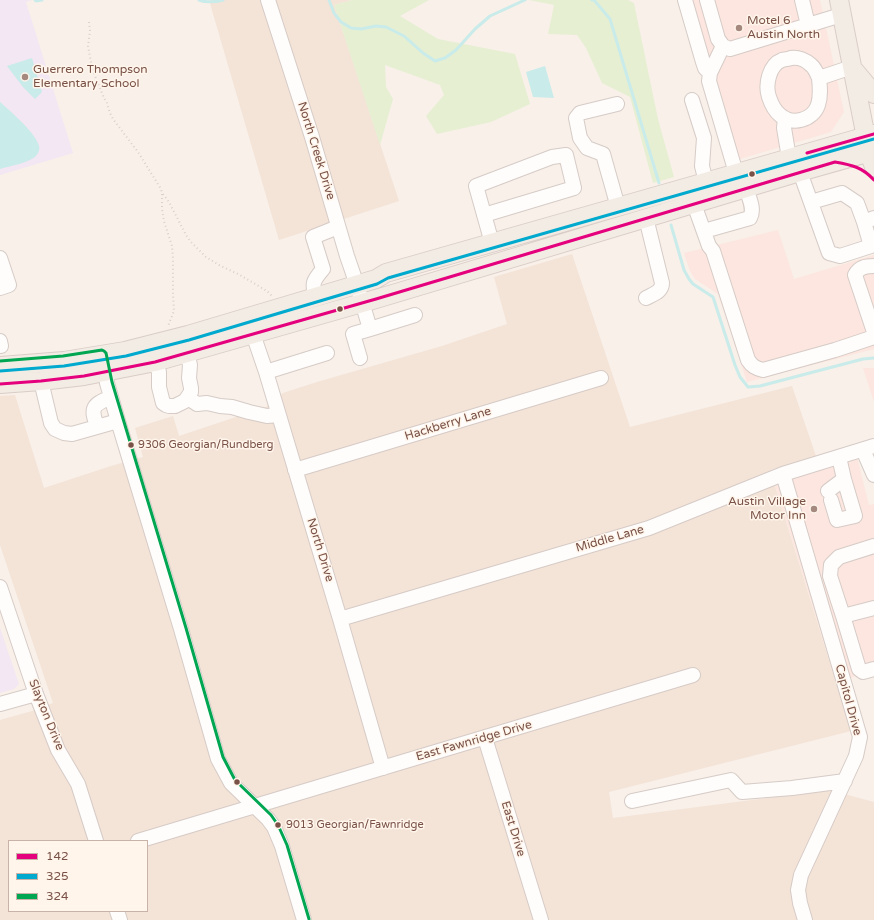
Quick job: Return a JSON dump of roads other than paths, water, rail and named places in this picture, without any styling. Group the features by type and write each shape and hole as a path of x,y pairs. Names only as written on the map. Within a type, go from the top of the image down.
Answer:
{"main road":[{"path":"840,8 852,67 872,148"},
{"path":"852,67 874,94"},
{"path":"0,384 84,376 125,351 188,335 357,285 376,279 386,273 492,242 789,158 872,148"},
{"path":"0,366 64,361 104,363 155,362 362,303 835,162 872,148"},
{"path":"835,162 860,167 874,180"},
{"path":"706,182 711,199"},
{"path":"492,242 498,262"}],"street":[{"name":"North Creek Drive","path":"268,0 312,137 338,228 370,329"},
{"path":"685,0 702,62 710,74"},
{"path":"707,0 718,38 723,46 730,49 808,25 840,8"},
{"path":"802,0 808,25"},
{"path":"723,46 710,74 709,81 736,173"},
{"path":"794,58 802,59 811,65 820,78 821,91 817,106 812,115 797,121 789,121 781,116 774,108 769,97 767,82 775,66 782,60 794,58"},
{"path":"820,78 852,67"},
{"path":"692,100 704,138 702,166 706,182"},
{"path":"617,104 580,113 576,118 580,138 587,148 603,154 618,207"},
{"path":"785,118 785,134 789,158"},
{"path":"484,215 574,188 566,155 552,157 476,186 484,215 492,242"},
{"path":"800,172 829,253 840,256 871,246 869,220 857,203 842,193 811,202"},
{"path":"704,231 750,218 753,210 746,188"},
{"path":"694,204 709,246 713,251 748,360 751,365 763,370 835,350 874,337"},
{"path":"646,218 662,283 662,287 659,291 646,298"},
{"path":"315,297 313,285 316,277 323,269 313,237 338,228"},
{"path":"0,258 9,285 0,288"},
{"path":"874,266 866,266 857,271 856,275 874,332"},
{"path":"360,358 353,334 415,314"},
{"name":"North Drive","path":"253,334 266,372 340,619 383,768"},
{"path":"155,362 159,372 159,387 163,403 173,407 182,403 188,398 191,392 189,378 190,362 187,353"},
{"path":"266,372 327,353"},
{"path":"104,363 111,397 181,629 218,759 231,783 268,819 274,827 282,846 304,920"},
{"name":"Hackberry Lane","path":"295,470 601,378"},
{"path":"42,381 51,423 55,429 64,433 72,434 118,421"},
{"path":"97,426 93,415 94,410 102,401 111,397"},
{"path":"188,398 197,404 208,403 232,407 267,416 279,416"},
{"path":"869,448 873,470"},
{"name":"Middle Lane","path":"340,619 649,528 783,474 869,448"},
{"path":"839,457 855,516 837,520 829,495 844,479"},
{"name":"Capitol Drive","path":"783,474 860,737 856,756 845,782 801,875 798,890 800,904 805,920"},
{"path":"874,546 839,557 831,566 830,576 859,669 864,672 874,669"},
{"name":"Slayton Drive","path":"0,587 36,694 58,750 78,784 96,840"},
{"path":"843,616 874,608"},
{"name":"East Fawnridge Drive","path":"141,840 693,675"},
{"path":"0,704 36,694"},
{"name":"East Drive","path":"485,738 541,920"},
{"path":"632,802 731,780 742,792 845,782"}],"water":[{"path":"32,58 42,92 35,99 23,87 7,66"},
{"path":"545,66 554,98 533,97 526,72"},
{"path":"0,102 16,116 33,135 37,141 39,150 37,155 32,159 0,169"}],"waterway":[{"path":"35,0 42,0"},
{"path":"199,0 205,2 223,0"},
{"path":"329,0 334,13 341,22 351,28 361,29 376,26 386,27 404,36 423,53 435,61 445,58 456,50 475,29 490,16 525,0"},
{"path":"592,0 594,0 610,19 659,183"},
{"path":"671,225 684,270 693,284 713,297 735,365 740,377 748,387 760,386 863,359 874,358"}],"place":[{"name":"Motel 6 Austin North","path":"739,28"},
{"name":"Guerrero Thompson Elementary School","path":"25,77"},
{"name":"9306 Georgian/Rundberg","path":"131,445"},
{"name":"Austin Village Motor Inn","path":"814,509"},
{"name":"9013 Georgian/Fawnridge","path":"278,825"}]}
